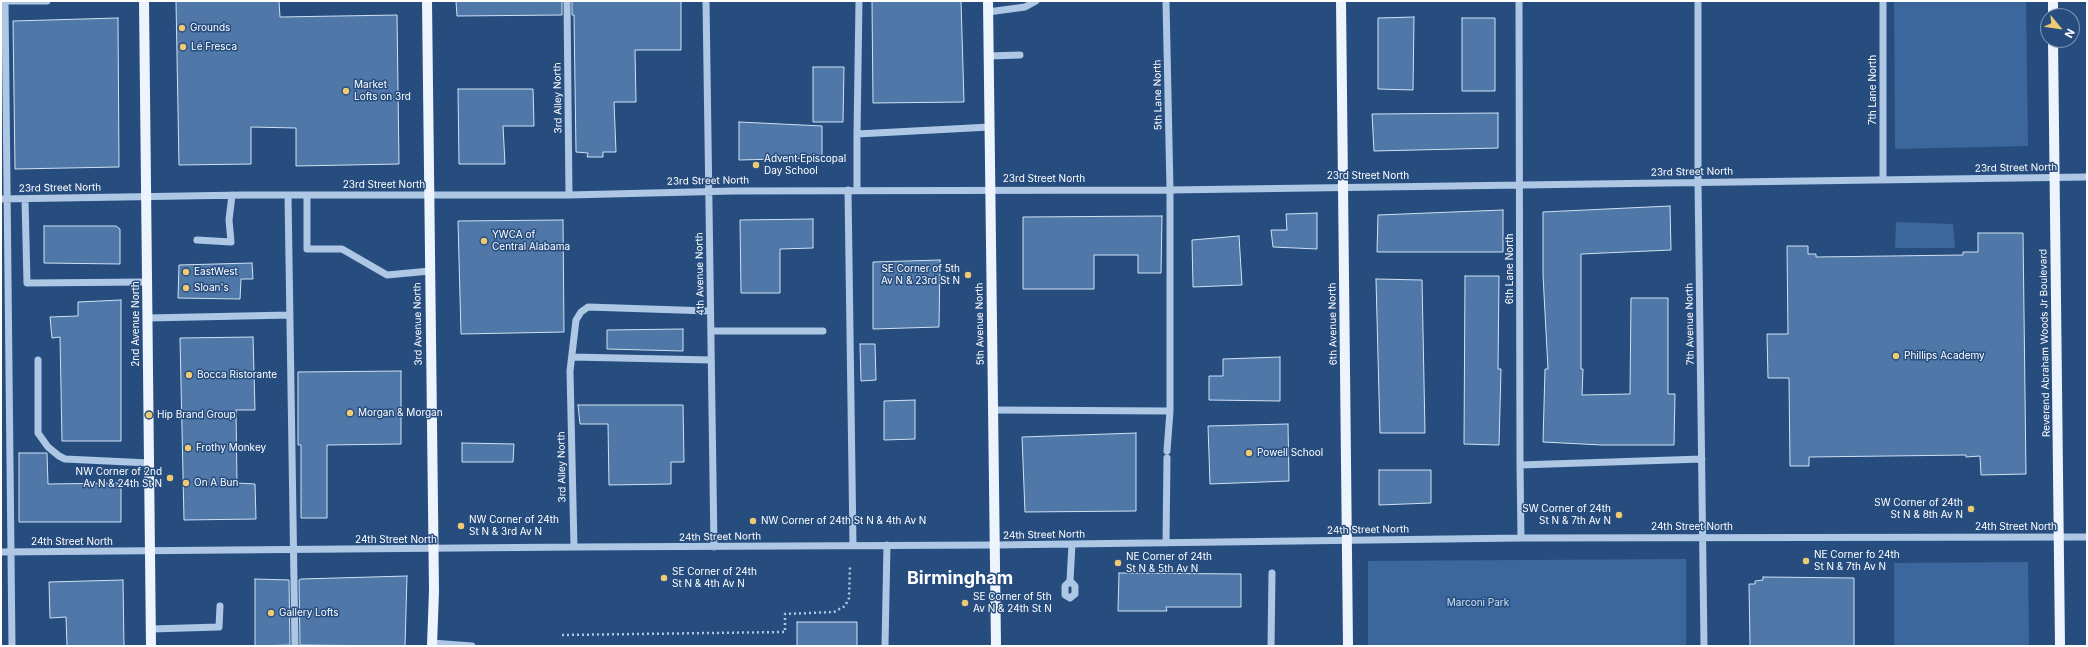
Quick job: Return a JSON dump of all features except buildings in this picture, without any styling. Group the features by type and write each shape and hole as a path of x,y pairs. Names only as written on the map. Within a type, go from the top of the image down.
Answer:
{"main road":[{"name":"2nd Avenue North","path":"144,1 151,646"},
{"name":"3rd Avenue North","path":"427,1 433,550 432,645"},
{"name":"5th Avenue North","path":"988,1 996,646"},
{"name":"6th Avenue North","path":"1341,1 1348,646"},
{"name":"Reverend Abraham Woods Jr Boulevard","path":"2054,48 2060,646"}],"street":[{"path":"1,1 47,1"},
{"path":"5,1 4,199 12,552 12,646"},
{"name":"3rd Alley North","path":"567,1 569,195"},
{"name":"4th Avenue North","path":"706,1 714,547"},
{"path":"857,190 859,1"},
{"path":"988,12 1025,7 1036,1"},
{"name":"5th Lane North","path":"1166,1 1170,190 1170,411 1167,454 1166,543"},
{"name":"6th Lane North","path":"1519,1 1520,465 1522,538"},
{"name":"7th Avenue North","path":"1698,1 1698,182 1704,646"},
{"name":"7th Lane North","path":"1883,1 1883,180"},
{"path":"989,56 1020,55"},
{"path":"857,134 990,127"},
{"name":"23rd Street North","path":"4,199 232,195 569,195 709,191 990,189 1170,190 2087,177"},
{"path":"848,190 853,545"},
{"path":"198,240 231,242 229,220 232,195"},
{"path":"288,195 295,646"},
{"path":"307,195 306,249 342,249 387,275 430,271"},
{"path":"25,199 27,283 148,282"},
{"name":"3rd Alley North","path":"574,547 570,387 576,320 581,312 588,307 710,311"},
{"path":"148,318 290,315"},
{"path":"711,332 823,331"},
{"path":"572,357 711,360"},
{"path":"38,360 38,434 48,447 65,459 149,463"},
{"path":"994,410 1170,411"},
{"path":"1520,465 1702,459"},
{"name":"24th Street North","path":"1,552 995,545 1522,538 2087,536"},
{"path":"1070,581 1072,544"},
{"path":"885,646 887,545"},
{"path":"1271,646 1272,573"},
{"path":"151,629 219,627 220,606"},
{"path":"432,645 472,646"}],"path":[{"path":"562,635 785,632 785,614 834,612 845,606 850,598 850,566"}],"green space":[{"path":"1894,1 2026,1 2028,146 1895,149"},
{"path":"1896,222 1953,224 1955,248 1895,248"},
{"name":"Marconi Park","path":"1686,559 1686,646 1368,646 1368,561"},
{"path":"2028,562 2029,646 1894,646 1894,563"}],"place":[{"name":"Grounds","path":"182,28"},
{"name":"Lé Fresca","path":"183,47"},
{"name":"Market Lofts on 3rd","path":"346,91"},
{"name":"Advent Episcopal Day School","path":"756,165"},
{"name":"YWCA of Central Alabama","path":"484,241"},
{"name":"EastWest","path":"186,272"},
{"name":"SE Corner of 5th Av N & 23rd St N","path":"968,275"},
{"name":"Sloan's","path":"186,288"},
{"name":"Phillips Academy","path":"1896,356"},
{"name":"Bocca Ristorante","path":"189,375"},
{"name":"Morgan & Morgan","path":"350,413"},
{"name":"Hip Brand Group","path":"149,415"},
{"name":"Frothy Monkey","path":"188,448"},
{"name":"Powell School","path":"1249,453"},
{"name":"NW Corner of 2nd Av N & 24th St N","path":"170,478"},
{"name":"On A Bun","path":"186,483"},
{"name":"SW Corner of 24th St N & 8th Av N","path":"1971,509"},
{"name":"SW Corner of 24th St N & 7th Av N","path":"1619,515"},
{"name":"NW Corner of 24th St N & 4th Av N","path":"753,521"},
{"name":"NW Corner of 24th St N & 3rd Av N","path":"461,526"},
{"name":"NE Corner fo 24th St N & 7th Av N","path":"1806,561"},
{"name":"NE Corner of 24th St N & 5th Av N","path":"1118,563"},
{"name":"SE Corner of 24th St N & 4th Av N","path":"664,578"},
{"name":"SE Corner of 5th Av N & 24th St N","path":"965,603"},
{"name":"Gallery Lofts","path":"271,613"}],"district":[{"name":"Birmingham","path":"960,579"}]}
